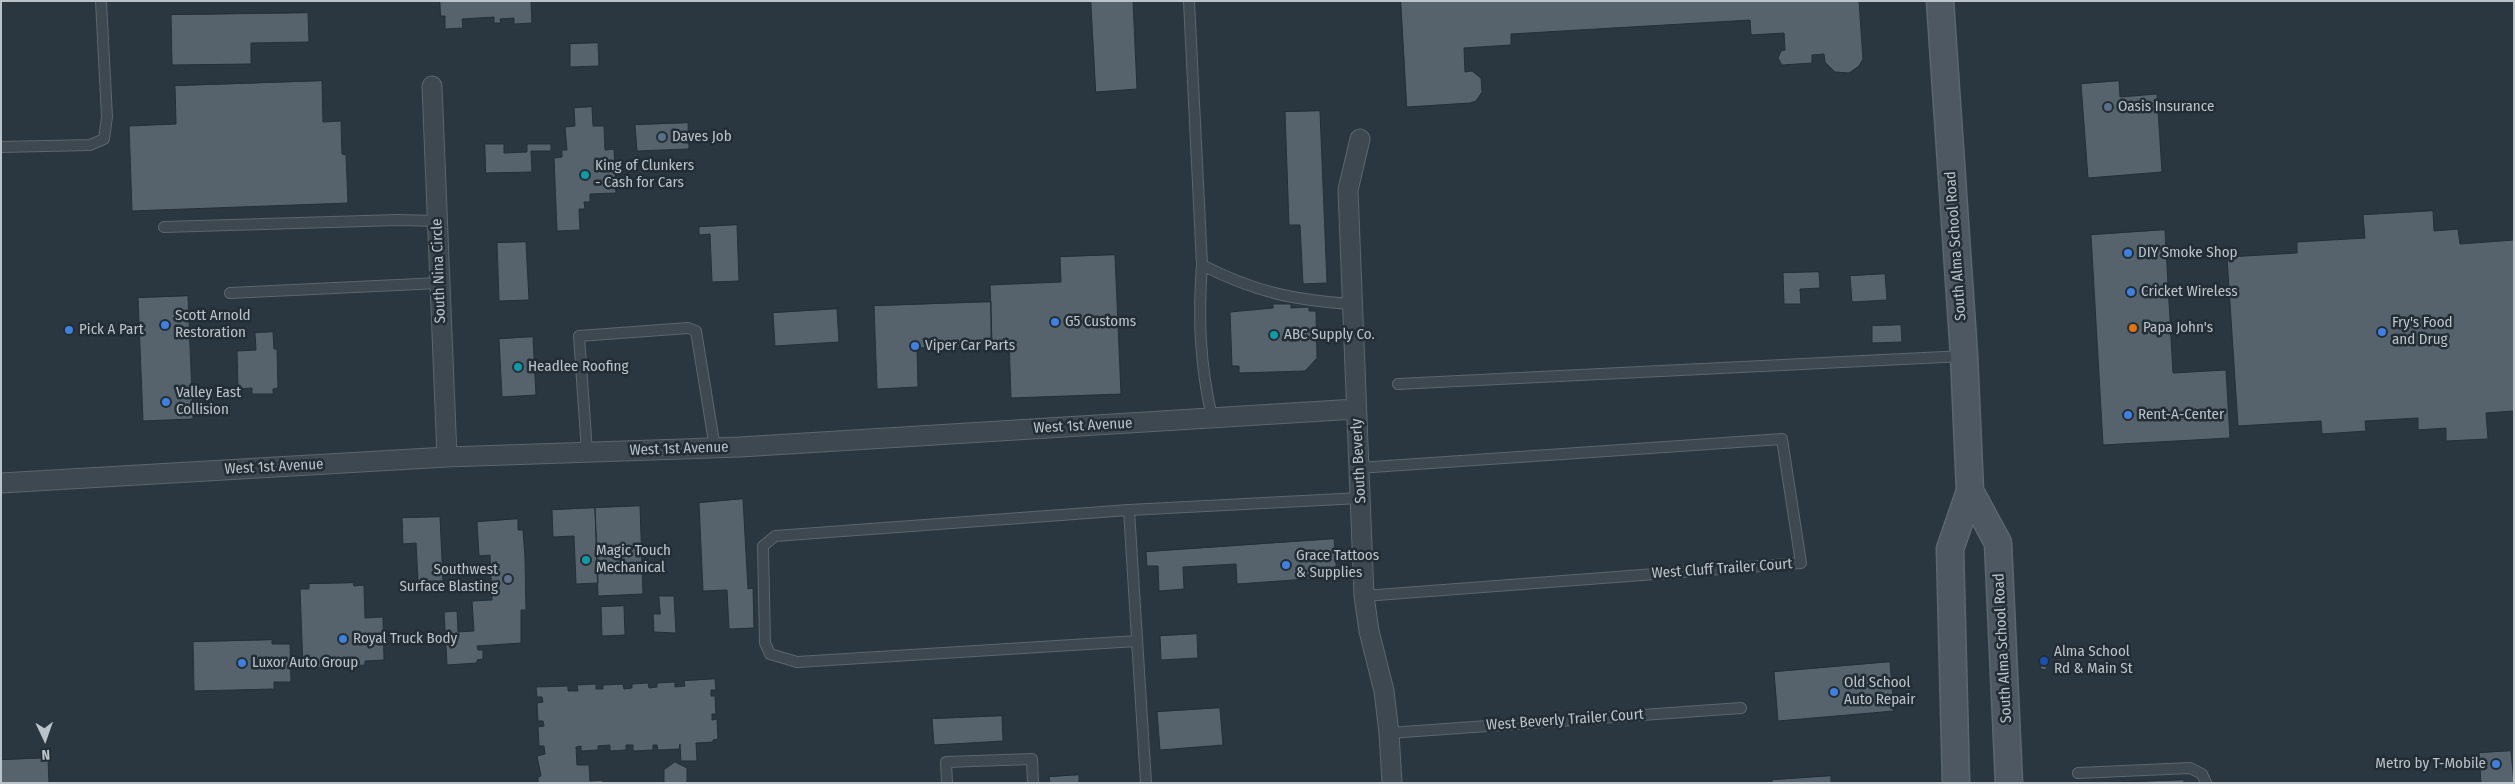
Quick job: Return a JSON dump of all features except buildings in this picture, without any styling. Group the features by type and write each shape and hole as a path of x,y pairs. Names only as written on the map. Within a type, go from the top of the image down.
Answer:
{"main road":[{"name":"South Alma School Road","path":"1940,1 1964,356 1970,491 1950,549 1956,783"},
{"name":"South Alma School Road","path":"1970,491 1998,542 2009,783"}],"street":[{"name":"South Nina Circle","path":"432,86 446,457"},
{"name":"South Beverly","path":"1360,139 1348,190 1364,596 1368,631 1384,692 1392,783"},
{"name":"West 1st Avenue","path":"1,483 446,457 715,448 1356,409"}],"lane":[{"path":"1,147 90,145 104,139 107,117 101,1"},
{"path":"1188,1 1202,265 1198,314 1204,383 1212,418"},
{"path":"164,227 398,220 437,221"},
{"path":"1202,265 1235,282 1268,293 1352,304"},
{"path":"230,293 440,283"},
{"path":"588,452 579,336 688,328 696,331 715,448"},
{"path":"1398,384 1964,356"},
{"name":"West Cluff Trailer Court","path":"1358,468 1782,439 1801,563 1364,596"},
{"path":"1137,641 797,662 770,654 765,643 763,546 775,536 1129,510 1360,498"},
{"path":"1129,510 1146,783"},
{"name":"West Beverly Trailer Court","path":"1389,733 1741,708"},
{"path":"947,783 946,762 1032,759 1032,783"},
{"path":"2078,773 2190,768 2202,774 2206,783"}],"place":[{"name":"Oasis Insurance","path":"2108,107"},
{"name":"Daves Job","path":"662,137"},
{"name":"King of Clunkers - Cash for Cars","path":"585,175"},
{"name":"DIY Smoke Shop","path":"2128,253"},
{"name":"Cricket Wireless","path":"2131,292"},
{"name":"G5 Customs","path":"1055,322"},
{"name":"Scott Arnold Restoration","path":"165,325"},
{"name":"Papa John's","path":"2133,328"},
{"name":"Pick A Part","path":"69,330"},
{"name":"Fry's Food and Drug","path":"2382,332"},
{"name":"ABC Supply Co.","path":"1274,335"},
{"name":"Viper Car Parts","path":"915,346"},
{"name":"Headlee Roofing","path":"518,367"},
{"name":"Valley East Collision","path":"166,402"},
{"name":"Rent-A-Center","path":"2128,415"},
{"name":"Magic Touch Mechanical","path":"586,560"},
{"name":"Grace Tattoos & Supplies","path":"1286,565"},
{"name":"Southwest Surface Blasting","path":"508,579"},
{"name":"Royal Truck Body","path":"343,639"},
{"name":"Alma School Rd & Main St","path":"2044,661"},
{"name":"Luxor Auto Group","path":"242,663"},
{"name":"Old School Auto Repair","path":"1834,692"},
{"name":"Metro by T-Mobile","path":"2496,764"}]}
